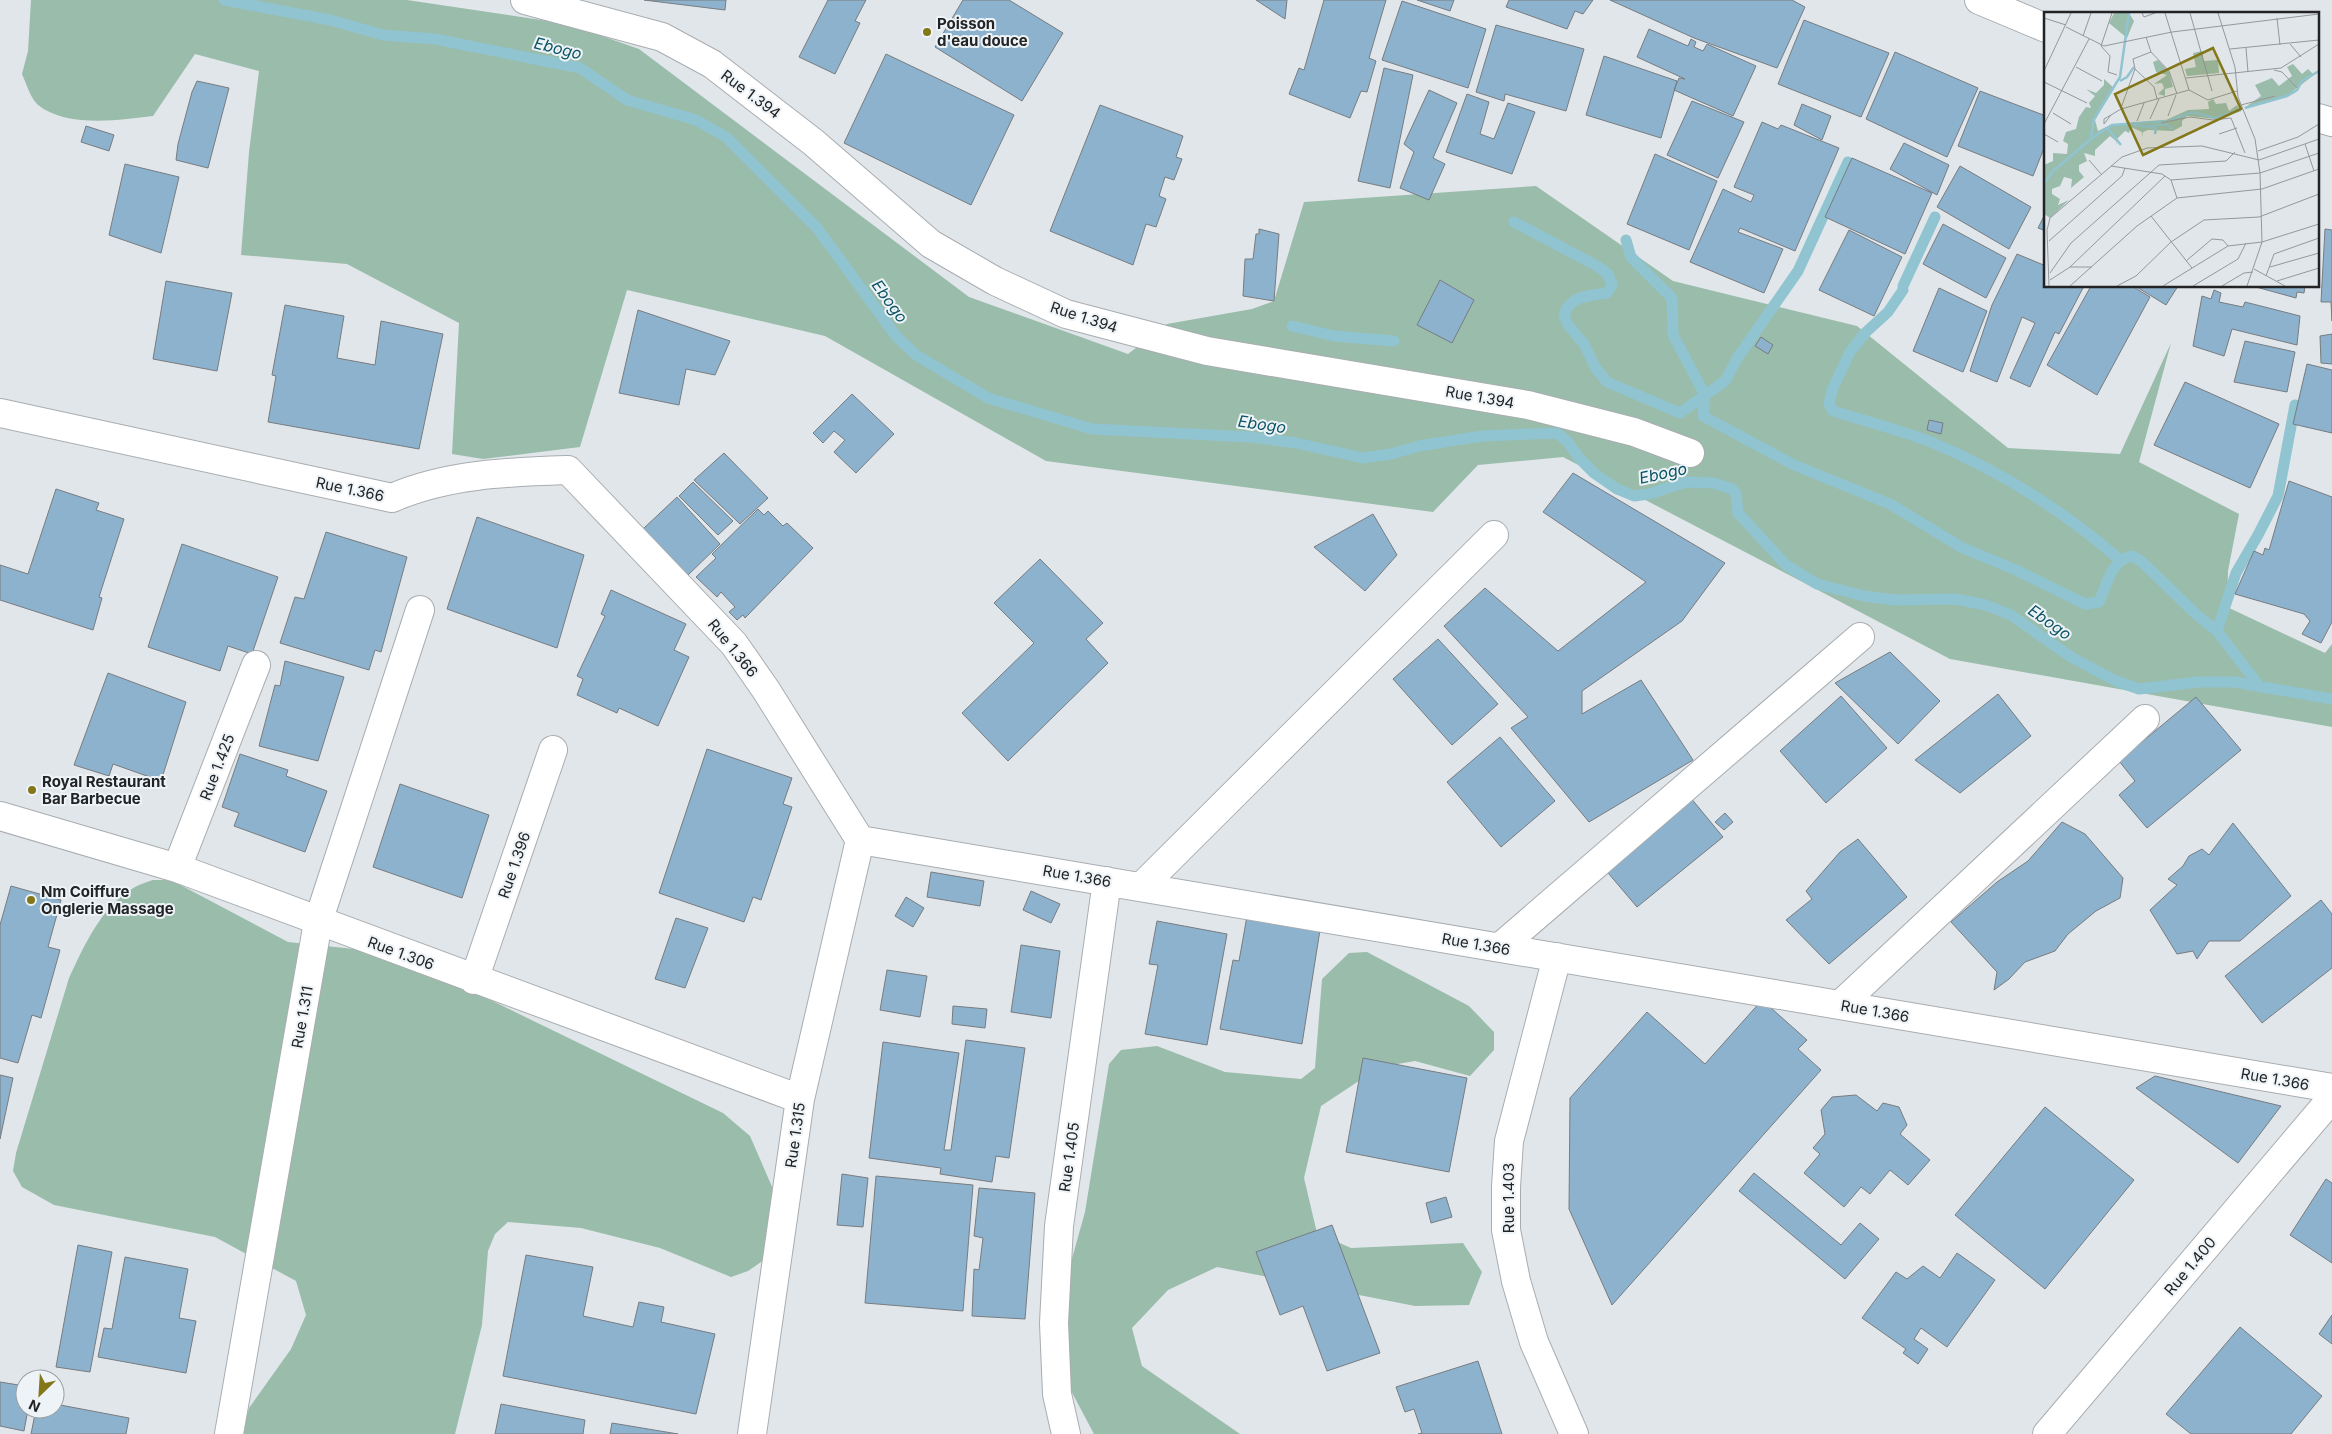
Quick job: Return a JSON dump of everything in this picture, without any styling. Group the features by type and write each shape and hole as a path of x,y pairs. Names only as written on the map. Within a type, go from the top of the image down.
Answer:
{"street":[{"name":"Rue 1.394","path":"525,0 662,36 712,64 813,142 931,244 995,281 1066,314 1207,351 1528,405 1634,432 1690,453"},
{"path":"1979,0 2044,27"},
{"name":"Rue 1.366","path":"0,413 392,498 416,487 501,472 568,470 734,644 766,690 860,840 2332,1088"},
{"path":"1141,887 1494,535"},
{"name":"Rue 1.311","path":"229,1434 318,922 420,610"},
{"path":"1500,948 1860,637"},
{"name":"Rue 1.425","path":"177,868 256,665"},
{"path":"1840,1005 2145,719"},
{"name":"Rue 1.396","path":"474,980 553,750"},
{"name":"Rue 1.306","path":"0,816 177,868 474,980 800,1099"},
{"name":"Rue 1.315","path":"752,1434 800,1099 860,840"},
{"name":"Rue 1.405","path":"1066,1434 1057,1394 1054,1323 1060,1226 1107,881"},
{"name":"Rue 1.403","path":"1556,957 1509,1140 1506,1230 1516,1281 1534,1342 1574,1434"},
{"name":"Rue 1.400","path":"2047,1434 2332,1098"}],"green space":[{"path":"31,0 407,0 568,24 639,49 969,297 1128,354 1167,324 1252,309 1274,301 1304,202 1536,186 1673,281 1857,326 2008,448 2120,454 2171,343 2139,462 2239,514 2228,571 2227,607 2325,653 2332,644 2332,727 1950,659 1563,457 1478,465 1433,512 1046,461 825,336 627,290 580,447 483,459 452,454 459,323 347,264 241,255 249,152 259,71 195,54 153,116 94,121 63,117 50,112 35,102 22,74 28,51"},
{"path":"153,880 171,880 288,942 373,951 412,962 723,1113 750,1136 773,1189 777,1227 764,1260 748,1271 731,1277 660,1248 581,1228 508,1222 495,1234 488,1251 482,1325 455,1434 242,1434 249,1408 291,1349 306,1315 296,1281 215,1237 54,1205 22,1187 13,1171 16,1153 69,978 95,927 113,904 135,887"},
{"path":"1367,952 1469,1006 1494,1032 1494,1050 1470,1076 1415,1061 1380,1067 1321,1106 1304,1178 1317,1233 1351,1248 1463,1243 1482,1272 1469,1305 1415,1306 1217,1267 1168,1290 1132,1328 1142,1366 1240,1434 1094,1434 1068,1385 1054,1323 1085,1212 1109,1064 1121,1050 1157,1046 1225,1072 1301,1079 1315,1068 1322,979 1349,953"}],"building":[{"path":"644,0 726,0 725,10"},
{"path":"828,0 866,0 855,21 860,23 835,74 799,57"},
{"path":"963,0 1009,0 1063,33 1022,101 935,47"},
{"path":"1256,0 1287,0 1285,19"},
{"path":"1324,0 1386,0 1369,58 1376,61 1367,92 1361,91 1350,118 1289,94 1299,68 1304,70"},
{"path":"1417,0 1454,0 1450,11"},
{"path":"1509,0 1593,0 1583,14 1575,11 1567,29 1506,7"},
{"path":"1610,0 1792,0 1805,7 1777,68 1694,38"},
{"path":"1402,1 1486,29 1468,88 1382,60"},
{"path":"1804,20 1889,53 1861,117 1778,84"},
{"path":"1496,25 1584,49 1566,111 1505,94 1504,101 1476,92"},
{"path":"1649,29 1688,46 1691,39 1696,42 1694,47 1703,51 1707,44 1756,66 1733,116 1674,90 1679,78 1685,79 1637,57"},
{"path":"1895,52 1978,88 1947,157 1866,119"},
{"path":"886,54 1014,115 971,205 844,143"},
{"path":"1604,56 1677,81 1661,138 1586,115"},
{"path":"1384,68 1413,75 1390,188 1358,181"},
{"path":"197,81 229,88 208,168 176,160 178,144 192,92"},
{"path":"1429,90 1457,103 1433,158 1445,164 1429,200 1400,188 1414,152 1404,144"},
{"path":"1980,91 2044,115 2044,148 2033,176 1958,146"},
{"path":"1467,94 1489,102 1480,134 1494,139 1508,103 1535,112 1512,174 1446,152"},
{"path":"1692,101 1744,122 1718,178 1667,155"},
{"path":"1802,104 1831,116 1822,140 1794,125"},
{"path":"1100,105 1183,136 1176,157 1182,159 1174,180 1165,177 1159,196 1166,199 1156,227 1146,224 1133,265 1050,231"},
{"path":"1762,122 1778,129 1781,125 1839,148 1795,251 1740,228 1738,232 1783,249 1764,293 1690,262 1723,189 1751,202 1754,195 1734,187"},
{"path":"86,126 114,135 109,151 81,142"},
{"path":"1904,143 1949,165 1937,195 1890,169"},
{"path":"1655,154 1717,181 1689,250 1627,224"},
{"path":"1852,158 1932,193 1905,254 1825,217"},
{"path":"125,164 179,177 161,253 109,235"},
{"path":"1960,166 2031,207 2009,249 1937,207"},
{"path":"2044,216 2044,230 2038,228"},
{"path":"1943,224 2006,258 1986,298 1923,264"},
{"path":"1259,229 1279,234 1274,301 1243,296 1245,259 1253,259 1256,234 1259,234"},
{"path":"2325,229 2332,230 2332,321 2331,302 2321,302"},
{"path":"1849,230 1902,257 1874,316 1819,290"},
{"path":"2017,254 2044,265 2044,288 2083,288 2059,334 2055,332 2030,387 2010,378 2035,323 2022,317 1997,382 1970,371 1992,305"},
{"path":"1440,280 1474,300 1452,343 1417,325"},
{"path":"166,281 232,293 217,371 153,359"},
{"path":"1939,288 1987,311 1963,372 1913,351"},
{"path":"2090,288 2135,288 2150,297 2097,395 2047,365"},
{"path":"2138,288 2177,288 2166,305"},
{"path":"2260,288 2305,288 2304,293 2297,292 2296,298"},
{"path":"2214,290 2221,293 2219,302 2243,307 2245,302 2300,316 2297,345 2232,329 2224,356 2193,346 2202,296 2211,299"},
{"path":"285,305 344,316 337,358 375,365 381,321 443,334 419,449 268,422 276,376 272,375"},
{"path":"638,310 730,341 715,375 686,369 679,405 619,393"},
{"path":"2332,334 2332,364 2321,363 2320,336"},
{"path":"1761,337 1773,345 1768,354 1755,346"},
{"path":"2245,341 2295,352 2287,392 2234,382"},
{"path":"2307,364 2332,370 2332,433 2293,424"},
{"path":"2185,382 2279,424 2250,488 2154,445"},
{"path":"852,394 894,434 856,473 834,452 845,440 834,431 823,443 813,433"},
{"path":"1929,420 1943,423 1941,434 1927,430"},
{"path":"724,453 768,498 740,524 694,480"},
{"path":"1573,473 1725,563 1682,621 1582,691 1582,714 1641,680 1693,760 1589,822 1511,728 1528,717 1444,626 1485,588 1558,651 1646,582 1543,512"},
{"path":"2289,481 2332,497 2332,622 2321,643 2302,634 2310,621 2304,614 2235,594 2254,551 2263,555 2265,548 2269,550"},
{"path":"693,482 733,521 718,535 679,496"},
{"path":"56,489 99,503 96,510 124,519 99,597 102,598 93,630 0,600 0,565 28,574"},
{"path":"677,497 720,544 686,577 643,529"},
{"path":"758,509 764,515 768,511 783,526 787,523 813,548 745,618 743,615 737,620 729,612 735,607 721,592 717,597 696,577 716,558 712,554"},
{"path":"1373,514 1397,555 1365,591 1314,547"},
{"path":"477,517 584,555 557,648 447,609"},
{"path":"326,532 407,557 381,652 375,650 369,670 280,643 295,597 304,599"},
{"path":"182,544 278,577 252,654 228,646 220,671 148,647"},
{"path":"1040,559 1103,623 1086,639 1108,663 1008,761 962,713 1034,643 994,603"},
{"path":"611,590 686,624 674,650 689,657 658,726 619,708 617,713 577,695 583,679 577,676 605,616 601,614"},
{"path":"1438,639 1498,704 1452,745 1393,679"},
{"path":"1890,652 1940,701 1898,744 1835,683"},
{"path":"285,661 344,677 318,761 259,746 275,685 280,686"},
{"path":"108,673 186,702 161,781 113,764 109,776 74,765"},
{"path":"1998,694 2031,736 1960,793 1915,760"},
{"path":"1841,696 1887,748 1826,803 1780,751"},
{"path":"2196,697 2241,750 2147,828 2119,795 2135,781 2119,761"},
{"path":"1500,737 1555,801 1501,847 1447,782"},
{"path":"707,749 792,778 783,804 792,807 761,900 753,897 744,922 659,893"},
{"path":"240,754 288,770 286,776 327,791 305,852 234,826 239,813 222,807"},
{"path":"400,784 489,815 462,898 373,867"},
{"path":"1690,797 1723,837 1637,907 1603,867"},
{"path":"1725,813 1733,822 1724,830 1715,822"},
{"path":"2062,822 2085,834 2123,878 2120,898 2096,911 2068,934 2055,951 2025,962 2009,979 1994,990 1997,972 1951,922 1997,882 2028,861"},
{"path":"2233,823 2291,896 2240,941 2209,941 2197,959 2193,951 2177,954 2150,910 2177,885 2168,879 2183,866 2189,856 2202,849 2209,855"},
{"path":"1858,839 1907,897 1829,964 1786,920 1812,899 1806,891 1840,852"},
{"path":"931,872 984,881 980,906 927,897"},
{"path":"11,886 61,900 48,947 60,950 41,1018 32,1015 18,1063 0,1058 0,925"},
{"path":"1031,891 1060,904 1051,923 1023,910"},
{"path":"906,897 924,908 913,927 895,916"},
{"path":"2321,900 2332,914 2332,968 2262,1023 2225,976"},
{"path":"1247,916 1320,930 1302,1044 1220,1029 1233,960 1239,961"},
{"path":"676,918 708,928 685,988 655,979"},
{"path":"1157,921 1227,934 1207,1045 1145,1034 1158,965 1149,964"},
{"path":"1021,945 1060,951 1051,1018 1011,1012"},
{"path":"887,970 927,976 920,1017 880,1010"},
{"path":"1762,1000 1807,1040 1798,1049 1821,1070 1612,1305 1569,1209 1570,1098 1647,1012 1705,1064"},
{"path":"953,1006 987,1009 985,1028 952,1024"},
{"path":"966,1040 1025,1048 1009,1158 996,1156 992,1182 940,1174 941,1168 869,1158 883,1042 959,1053 944,1150 951,1150"},
{"path":"1363,1058 1467,1078 1449,1172 1346,1152"},
{"path":"0,1075 13,1078 0,1139"},
{"path":"2155,1076 2281,1106 2238,1163 2136,1088"},
{"path":"1856,1095 1877,1111 1883,1103 1899,1107 1907,1125 1900,1134 1930,1160 1908,1185 1890,1170 1870,1194 1861,1187 1844,1207 1804,1173 1820,1154 1813,1148 1825,1134 1821,1110 1832,1097"},
{"path":"2045,1107 2134,1180 2045,1289 1955,1215"},
{"path":"1754,1173 1841,1245 1860,1223 1879,1239 1845,1279 1739,1191"},
{"path":"842,1174 868,1178 863,1227 837,1225"},
{"path":"876,1176 973,1185 963,1311 865,1303"},
{"path":"2326,1179 2332,1183 2332,1263 2290,1235"},
{"path":"979,1188 1035,1193 1025,1319 972,1316 974,1269 979,1270 983,1238 974,1236"},
{"path":"1446,1197 1452,1217 1431,1223 1426,1203"},
{"path":"1332,1225 1380,1353 1327,1371 1303,1306 1280,1315 1256,1252"},
{"path":"78,1245 112,1252 90,1372 56,1367"},
{"path":"1957,1253 1995,1280 1947,1347 1921,1328 1914,1339 1928,1349 1918,1364 1903,1353 1906,1349 1862,1318 1896,1272 1907,1279 1923,1266 1940,1278"},
{"path":"526,1255 593,1267 583,1316 633,1327 639,1302 664,1307 661,1322 715,1334 696,1414 503,1376"},
{"path":"125,1257 188,1269 179,1318 196,1321 186,1373 98,1357 104,1328 112,1329"},
{"path":"2332,1315 2332,1344 2319,1334"},
{"path":"2240,1327 2322,1396 2291,1434 2191,1434 2166,1414"},
{"path":"1478,1361 1502,1434 1418,1434 1422,1433 1414,1409 1405,1412 1396,1387"},
{"path":"0,1382 15,1384 15,1419 26,1419 24,1431 0,1426"},
{"path":"501,1404 585,1420 583,1434 495,1434"},
{"path":"65,1406 129,1418 126,1434 31,1434 34,1419 65,1419"},
{"path":"612,1423 678,1434 610,1434"}],"waterway":[{"name":"Ebogo","path":"224,0 330,20 383,35 435,39 580,68 627,100 696,120 726,137 817,228 896,336 916,355 988,398 1092,429 1251,437 1296,443 1363,458 1391,454 1419,446 1482,436 1557,433 1567,441 1580,459 1594,473 1617,489 1634,496 1649,494 1686,482 1714,483 1732,489 1736,494 1738,513 1786,565 1817,584 1864,596 1895,600 1955,599 1986,605 2011,615 2071,657 2116,681 2139,689 2198,682 2234,682 2332,699"},
{"path":"1514,222 1597,266 1608,274 1612,285 1607,293 1575,300 1567,308 1564,315 1568,325 1584,344 1595,367 1607,382 1680,413 1725,381 1738,357 1798,271 1848,162"},
{"path":"1903,286 1935,217"},
{"path":"1626,240 1631,257 1672,298 1673,335 1705,395 1703,416 1794,465 1890,504 1961,547 2018,571 2085,604 2099,602 2114,568 2119,562 2132,556 2141,561 2197,615 2217,631 2260,687"},
{"path":"1903,290 1888,312 1865,333 1850,352 1832,390 1829,404 1833,411 1931,442 1957,453 2006,479 2054,509 2120,560"},
{"path":"1292,326 1334,336 1394,341"},
{"path":"2217,631 2236,573 2278,496 2295,405"}],"place":[{"name":"Poisson d'eau douce","path":"927,32"},
{"name":"Royal Restaurant Bar Barbecue","path":"32,790"},
{"name":"Nm Coiffure Onglerie Massage","path":"31,900"}]}
